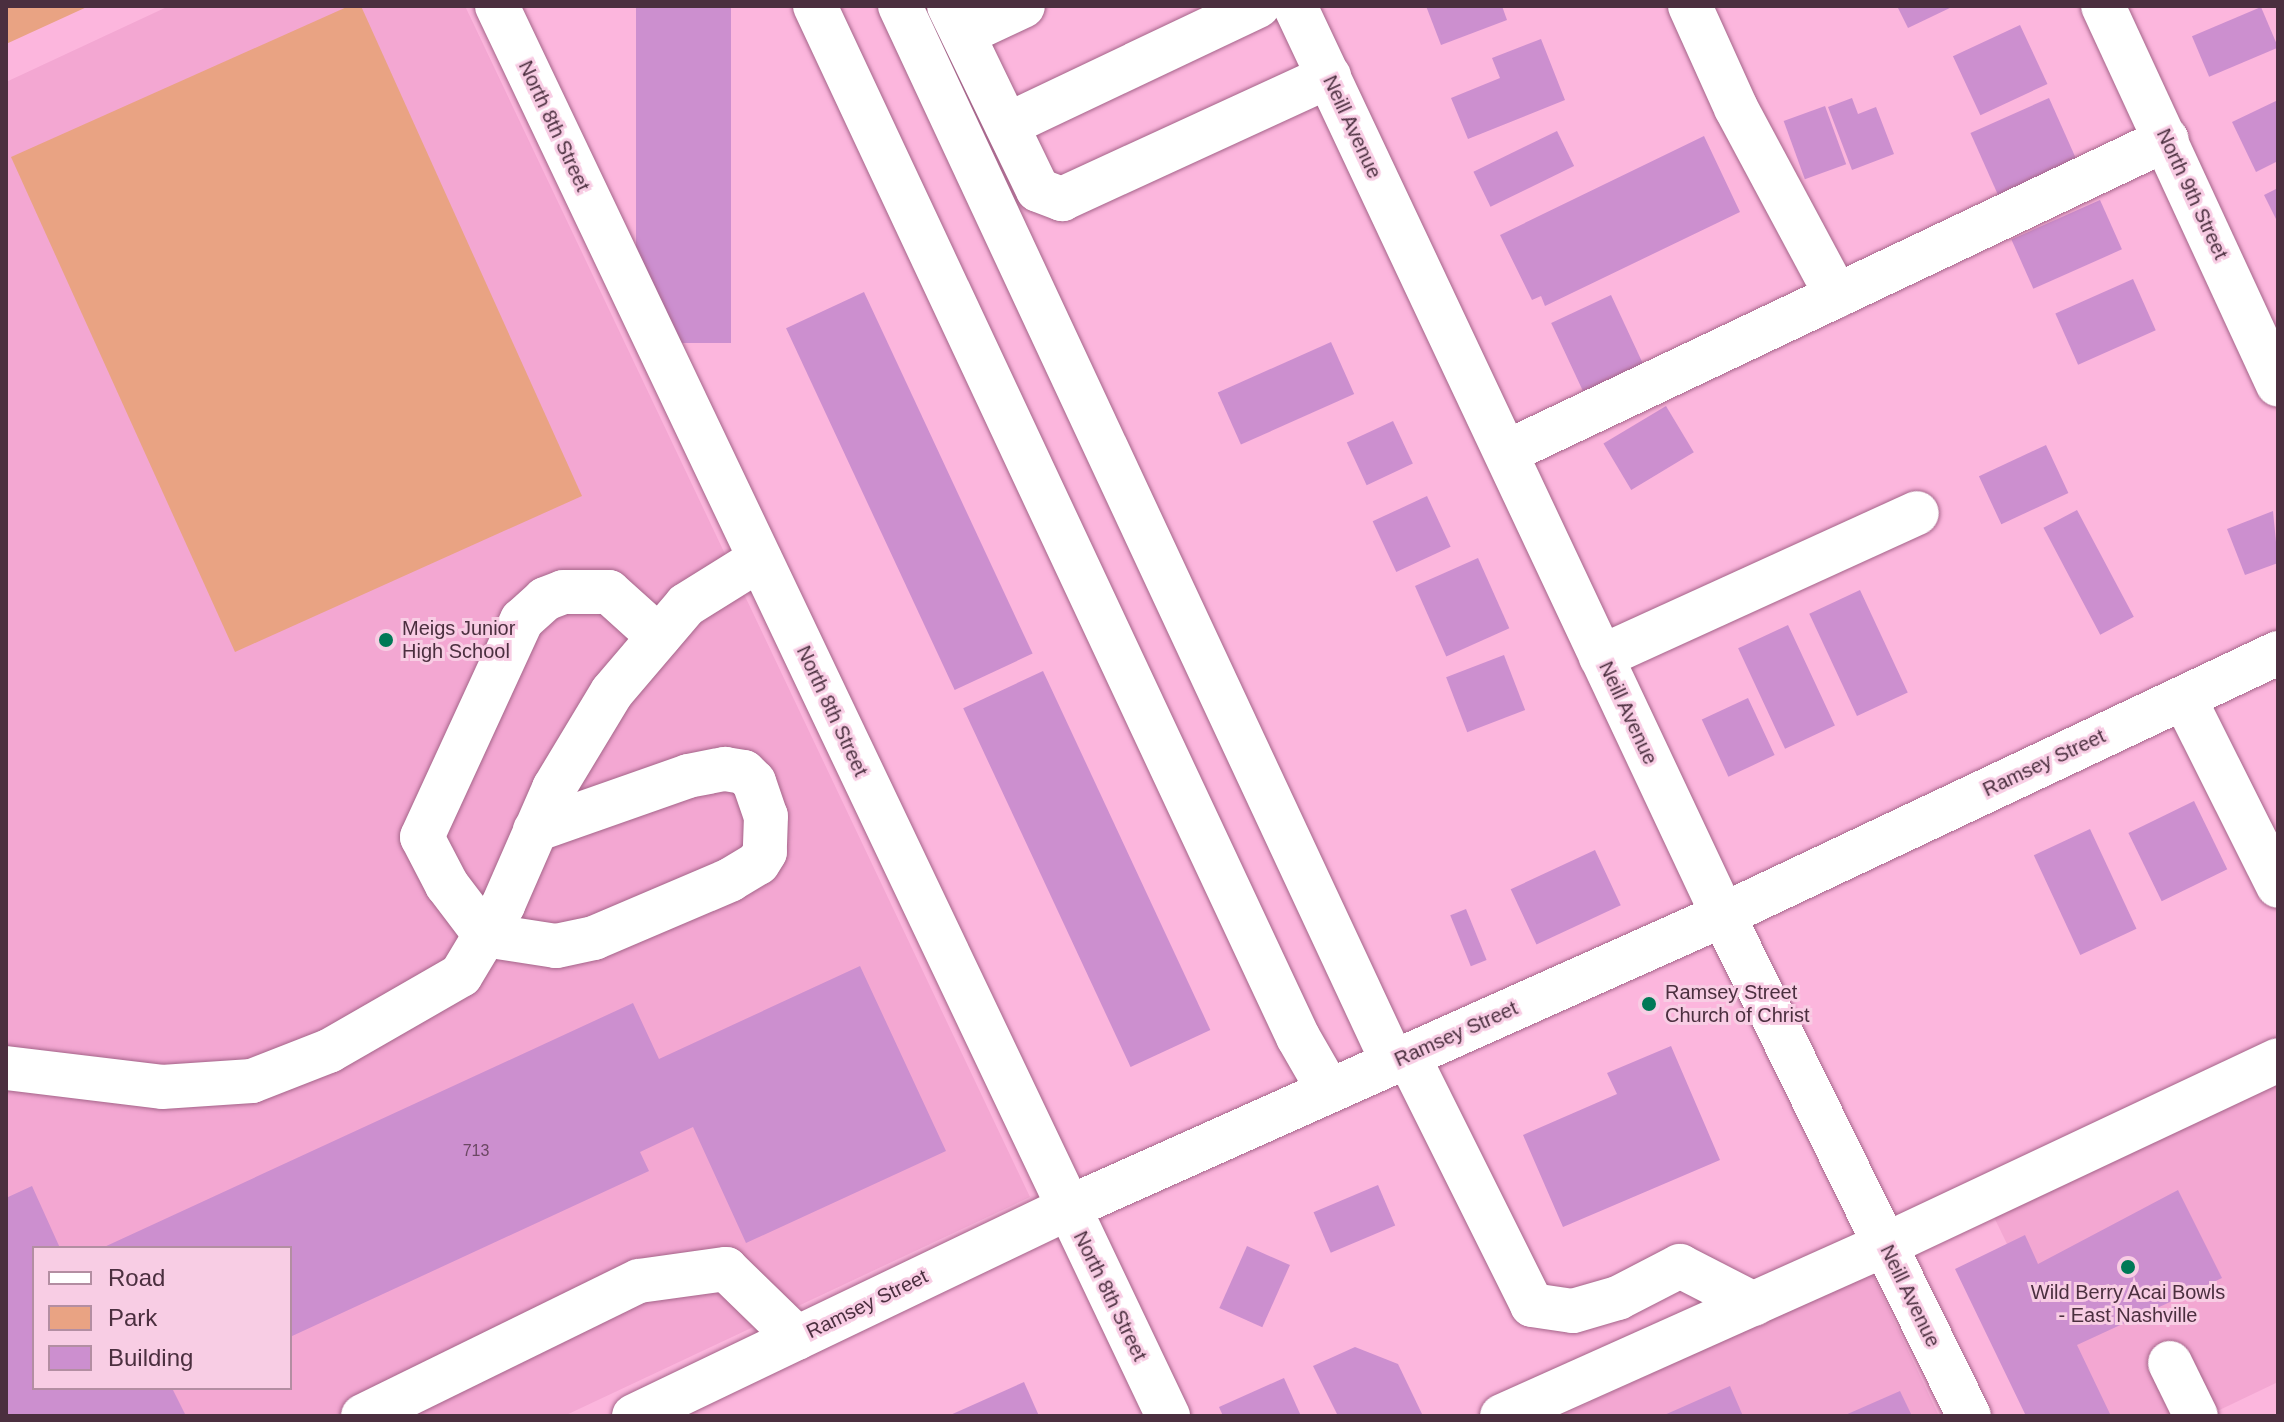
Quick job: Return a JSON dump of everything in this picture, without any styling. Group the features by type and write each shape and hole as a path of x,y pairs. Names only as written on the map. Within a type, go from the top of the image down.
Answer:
{"street":[{"name":"North 8th Street","path":"497,6 1168,1416"},
{"path":"815,6 1291,1023 1329,1091"},
{"path":"900,6 1400,1059 1532,1305 1573,1311 1618,1298 1680,1266 1754,1304"},
{"path":"1023,6 956,20 1038,190 1062,199 1329,76"},
{"path":"1007,125 1258,6"},
{"name":"Neill Avenue","path":"1295,6 1723,915 1969,1416"},
{"path":"1690,6 1736,108 1837,296"},
{"name":"North 9th Street","path":"2103,6 2278,384"},
{"path":"1507,452 2167,139"},
{"path":"1601,657 1917,513"},
{"path":"6,1068 162,1087 252,1081 329,1051 461,975 485,935 554,788 612,692 686,605 760,559"},
{"path":"535,830 688,776 725,769 744,772 754,782 769,838 758,863 730,880 594,938 556,946 485,935 447,885 422,837 522,620 563,592 609,592 659,637"},
{"name":"Ramsey Street","path":"634,1416 1068,1208 1723,915 2278,653"},
{"path":"2184,698 2278,886"},
{"path":"1502,1416 1885,1245 2278,1060"},
{"path":"363,1416 639,1281 726,1269 797,1338"},
{"path":"2170,1363 2196,1416"}],"shaded area":[{"name":"Meigs Junior High School","path":"169,6 465,6 1030,1197 564,1416 6,1416 6,82"},
{"path":"2278,1081 2278,1382 2207,1416 2090,1416 1993,1215"},
{"path":"1871,1272 1939,1416 1561,1416"}],"green space":[{"path":"6,6 89,6 6,44"},
{"path":"349,6 361,6 582,496 235,652 11,157"}],"building":[{"path":"636,6 731,6 731,343 636,343"},
{"path":"1426,6 1502,6 1507,20 1441,45"},
{"path":"1897,6 1954,6 1908,28"},
{"path":"2261,7 2278,48 2209,77 2192,36"},
{"path":"2020,25 2047,84 1980,115 1953,56"},
{"path":"1541,39 1565,100 1468,139 1451,98 1500,78 1492,58"},
{"path":"1852,98 1858,114 1876,107 1894,154 1852,170 1828,107"},
{"path":"2049,98 2078,164 2000,199 1970,133"},
{"path":"2278,100 2278,161 2256,172 2232,122"},
{"path":"1825,106 1846,164 1805,179 1784,121"},
{"path":"1557,131 1574,166 1491,207 1473,172"},
{"path":"1704,136 1740,212 1545,306 1541,296 1532,300 1500,235"},
{"path":"2278,188 2278,223 2264,195"},
{"path":"2100,200 2122,249 2033,289 2011,239"},
{"path":"2133,279 2156,330 2078,365 2055,314"},
{"path":"864,292 1033,654 955,690 786,328"},
{"path":"1611,295 1643,364 1583,392 1551,323"},
{"path":"1331,342 1354,394 1241,445 1218,392"},
{"path":"1666,406 1694,452 1631,490 1603,444"},
{"path":"1393,421 1413,464 1367,485 1347,443"},
{"path":"2046,445 2068,493 2001,524 1979,476"},
{"path":"1427,496 1451,547 1396,572 1373,521"},
{"path":"2077,510 2134,617 2100,635 2043,528"},
{"path":"2273,511 2278,563 2245,575 2227,529"},
{"path":"1478,558 1509,628 1446,656 1415,586"},
{"path":"1860,590 1908,692 1857,716 1809,614"},
{"path":"1788,625 1835,726 1785,749 1738,648"},
{"path":"1504,655 1525,710 1467,732 1446,677"},
{"path":"1043,671 1210,1030 1131,1067 963,708"},
{"path":"1748,698 1775,755 1728,777 1702,720"},
{"path":"2194,801 2227,869 2162,901 2128,833"},
{"path":"2090,829 2136,929 2080,955 2034,855"},
{"path":"1595,850 1621,905 1536,945 1511,889"},
{"path":"1466,909 1487,960 1471,966 1450,915"},
{"path":"860,966 946,1151 746,1243 693,1127 640,1152 649,1171 292,1336 292,1246 106,1246 633,1003 659,1059"},
{"path":"1671,1046 1720,1160 1563,1227 1523,1135 1617,1094 1607,1073"},
{"path":"1378,1185 1395,1226 1331,1253 1314,1212"},
{"path":"32,1186 59,1246 32,1246 32,1390 173,1390 186,1416 6,1416 6,1198"},
{"path":"2178,1190 2222,1278 2077,1345 2111,1416 2026,1416 1955,1269 2025,1235 2038,1264"},
{"path":"1247,1246 1290,1265 1262,1327 1219,1308"},
{"path":"1355,1347 1398,1364 1423,1416 1338,1416 1313,1366"},
{"path":"1284,1378 1301,1416 1223,1416 1219,1407"},
{"path":"1024,1382 1039,1416 948,1416"},
{"path":"1730,1386 1743,1416 1662,1416"},
{"path":"1900,1391 1912,1416 1843,1416"}],"place":[{"name":"Meigs Junior High School","path":"386,640"},
{"name":"Ramsey Street Church of Christ","path":"1649,1004"},
{"name":"Wild Berry Acai Bowls - East Nashville","path":"2128,1267"}]}
